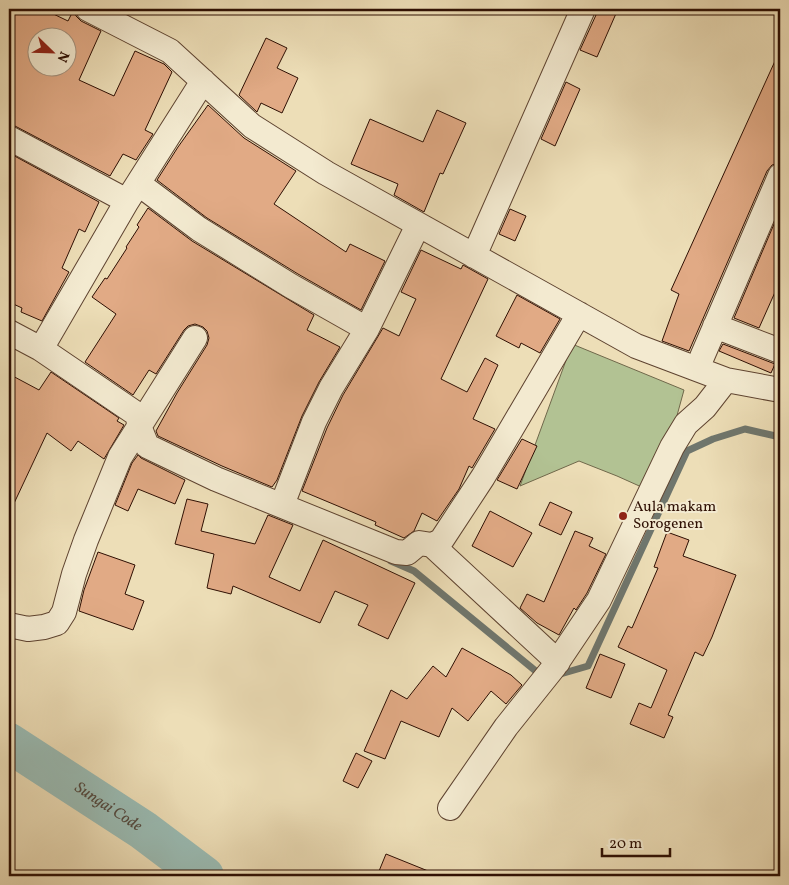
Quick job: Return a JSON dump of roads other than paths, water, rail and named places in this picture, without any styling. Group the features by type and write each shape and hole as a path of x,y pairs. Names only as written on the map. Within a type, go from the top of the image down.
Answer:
{"street":[{"path":"88,9 170,51 252,126 326,173 636,346 726,380 780,390"},
{"path":"474,256 583,9"},
{"path":"41,349 133,192 203,81"},
{"path":"9,138 133,192 367,329"},
{"path":"702,357 780,176"},
{"path":"282,505 314,422 331,388 367,329 418,225"},
{"path":"9,332 41,349 138,415 139,426 148,446 216,479 396,552 407,553 419,543 432,545 441,541 483,477 579,314"},
{"path":"716,326 780,351"},
{"path":"9,625 28,629 57,623 64,612 74,574 102,498 120,457 195,338"},
{"path":"450,808 506,727 552,670 599,600 672,447 686,424 705,407 726,380"},
{"path":"432,545 552,670"}],"waterway":[{"path":"557,675 588,666 687,451 713,439 745,429 780,437"},
{"path":"391,561 414,571 543,677"},
{"name":"Sungai Code","path":"9,743 143,830 204,876"}],"place":[{"name":"Aula makam Sorogenen","path":"623,516"}]}
